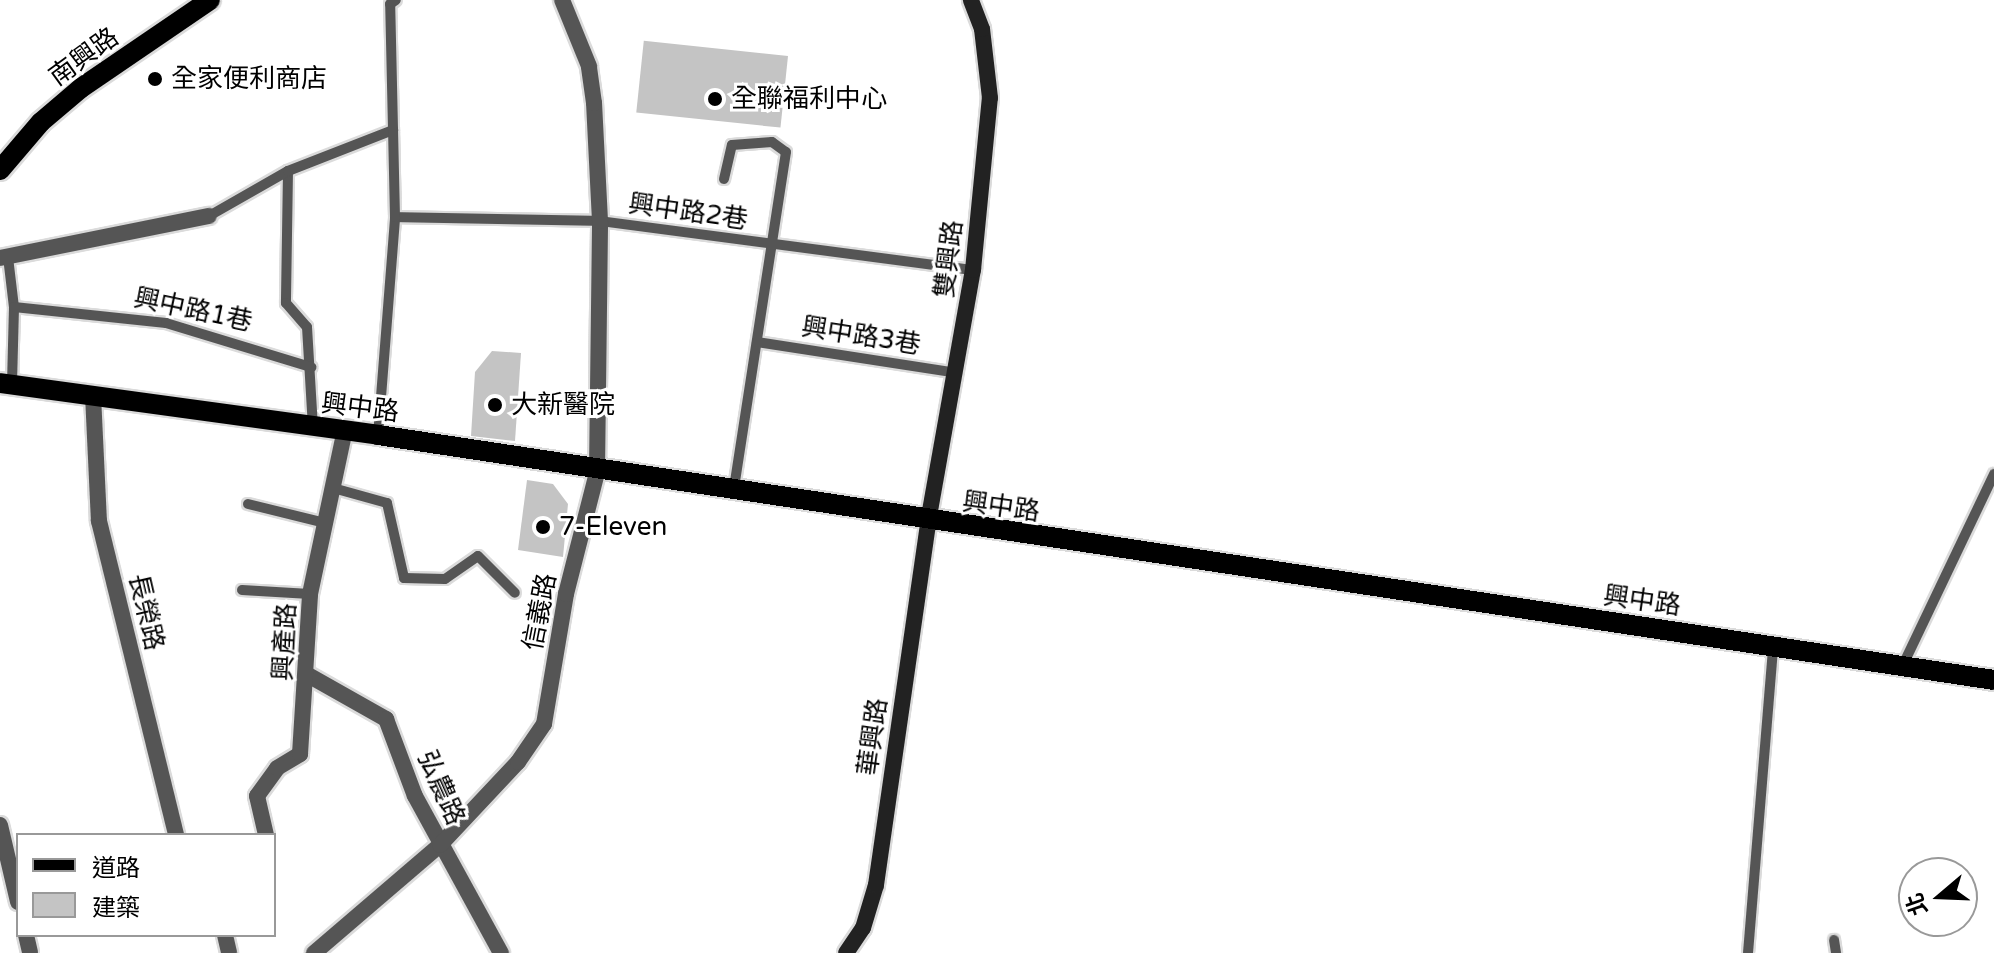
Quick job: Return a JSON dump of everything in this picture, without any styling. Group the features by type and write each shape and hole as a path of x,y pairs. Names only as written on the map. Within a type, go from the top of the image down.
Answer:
{"main road":[{"name":"南興路","path":"0,170 41,122 81,88 210,0"},
{"name":"雙興路","path":"928,522 973,270 990,98 982,29 971,0"},
{"name":"興中路","path":"6,384 344,434 378,435 597,472 1994,680"},
{"name":"華興路","path":"846,953 863,928 876,885 928,522"}],"street":[{"name":"信義路","path":"314,953 440,845 518,762 544,724 566,594 597,472 600,221 589,66 562,0"},
{"path":"4,257 209,216"},
{"name":"長榮路","path":"93,395 99,521 176,833"},
{"name":"興產路","path":"266,833 257,796 277,768 300,754 308,675 310,594 344,434"},
{"name":"弘農路","path":"308,675 386,719 440,845 501,953"},
{"path":"0,825 16,893"}],"lane":[{"path":"378,435 395,217 390,4 396,0"},
{"path":"209,216 288,171 393,130"},
{"path":"724,179 732,145 772,142 786,152 734,491"},
{"name":"興中路1巷","path":"288,171 286,303 307,327 313,428"},
{"name":"興中路2巷","path":"395,217 600,221 771,247 973,270"},
{"path":"4,257 14,307 6,384"},
{"name":"興中路1巷","path":"14,307 166,323 311,367"},
{"name":"興中路3巷","path":"757,342 957,373"},
{"path":"1902,667 1994,474"},
{"path":"333,488 387,503 404,578 445,579 478,556 515,593"},
{"path":"248,504 325,523"},
{"path":"242,590 310,594"},
{"path":"1748,953 1773,646"},
{"path":"1834,940 1836,953"}],"building":[{"name":"全聯福利中心","path":"644,41 788,56 780,128 636,112"},
{"name":"大新醫院","path":"492,351 521,353 515,441 471,436 475,372"},
{"name":"7-Eleven","path":"527,480 553,484 568,504 563,557 518,550"}],"place":[{"name":"全家便利商店","path":"155,79"},
{"name":"全聯福利中心","path":"715,99"},
{"name":"大新醫院","path":"495,405"},
{"name":"7-Eleven","path":"543,527"}]}
